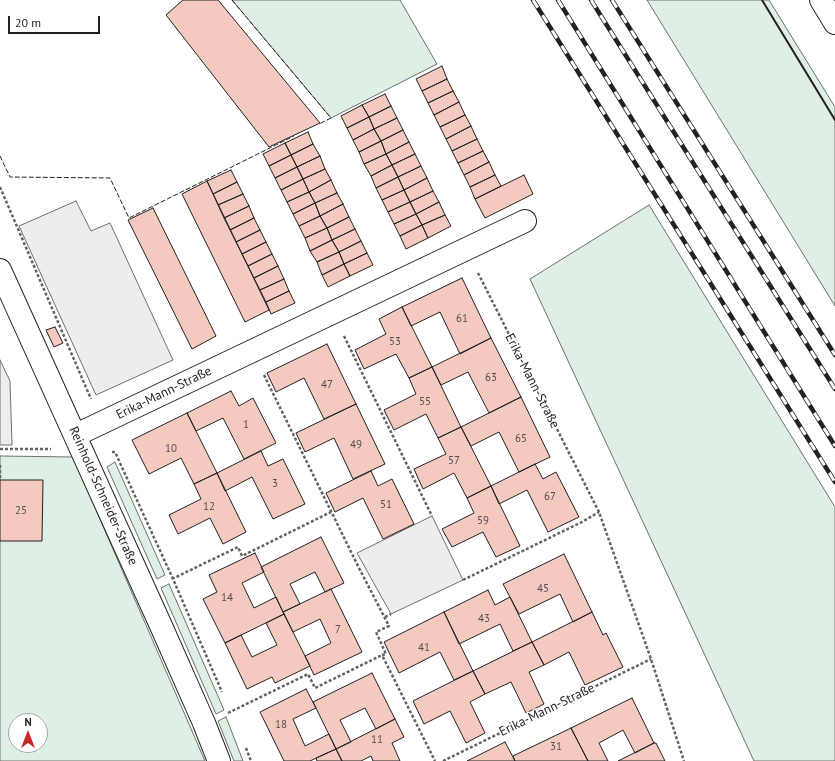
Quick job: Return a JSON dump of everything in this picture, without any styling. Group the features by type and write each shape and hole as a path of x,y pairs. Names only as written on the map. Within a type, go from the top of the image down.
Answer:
{"main road":[{"path":"821,0 835,23"},
{"name":"Erika-Mann-Straße","path":"79,442 101,423 525,221"},
{"name":"Reinhold-Schneider-Straße","path":"0,270 146,591 204,723 219,761"}],"path":[{"path":"0,187 101,423 115,452"},
{"name":"Erika-Mann-Straße","path":"467,249 599,512 651,659 684,761"},
{"path":"333,313 432,516"},
{"path":"204,723 231,712 308,674 315,688 386,654 376,632 389,626 252,351"},
{"path":"0,449 79,442"},
{"path":"0,464 0,480"},
{"path":"146,591 238,547 242,556 331,512"},
{"path":"464,580 582,522 599,512"},
{"path":"385,617 392,614"},
{"path":"382,655 435,761"},
{"name":"Erika-Mann-Straße","path":"443,761 651,659"}],"green space":[{"path":"232,0 400,0 437,64 331,118"},
{"path":"647,0 769,0 835,107 835,306"},
{"path":"649,205 835,507 835,761 754,761 530,279"},
{"path":"0,456 73,457 205,761 0,761"},
{"path":"115,462 165,575 157,579 107,467"},
{"path":"169,584 224,710 216,714 161,588"},
{"path":"226,717 243,761 234,761 218,721"}],"shaded area":[{"path":"76,201 91,231 110,223 173,360 96,395 19,226"},
{"path":"0,360 10,381 12,445 0,445"},
{"path":"432,516 463,580 391,614 357,553"}],"building":[{"path":"183,0 218,0 320,123 269,147 166,15"},
{"path":"442,66 447,79 422,91 416,79"},
{"path":"447,79 453,91 428,103 422,91"},
{"path":"453,91 459,102 434,115 428,103"},
{"path":"385,94 391,106 369,117 362,105"},
{"path":"459,102 465,115 440,127 434,115"},
{"path":"362,105 369,117 347,128 341,116"},
{"path":"391,106 397,118 374,129 369,117"},
{"path":"465,115 471,126 446,139 440,127"},
{"path":"369,117 374,129 353,140 347,128"},
{"path":"397,118 403,130 381,141 374,129"},
{"path":"471,126 477,139 452,151 446,139"},
{"path":"374,129 381,141 359,152 353,140"},
{"path":"403,130 409,142 386,154 381,141"},
{"path":"308,132 313,144 291,155 285,143"},
{"path":"477,139 483,151 458,163 452,151"},
{"path":"381,141 386,154 364,164 359,152"},
{"path":"409,142 415,154 392,165 386,154"},
{"path":"285,143 291,155 269,166 263,154"},
{"path":"313,144 320,156 297,167 291,155"},
{"path":"483,151 489,162 464,175 458,163"},
{"path":"386,154 392,165 371,176 364,164"},
{"path":"415,154 421,166 398,177 392,165"},
{"path":"291,155 297,167 275,178 269,166"},
{"path":"320,156 325,169 303,179 297,167"},
{"path":"489,162 495,175 470,187 464,175"},
{"path":"392,165 398,177 376,188 371,176"},
{"path":"421,166 427,178 404,190 398,177"},
{"path":"297,167 303,179 281,190 275,178"},
{"path":"325,169 331,180 309,192 303,179"},
{"path":"231,170 237,182 213,194 207,181"},
{"path":"495,175 501,186 475,199 470,187"},
{"path":"524,175 533,194 485,218 475,199"},
{"path":"398,177 404,190 382,200 376,188"},
{"path":"427,178 433,191 410,202 404,190"},
{"path":"303,179 309,192 287,202 281,190"},
{"path":"331,180 337,193 315,203 309,192"},
{"path":"207,181 269,310 245,322 182,194"},
{"path":"237,182 243,194 218,205 213,194"},
{"path":"404,190 410,202 388,212 382,200"},
{"path":"433,191 439,202 416,214 410,202"},
{"path":"309,192 315,203 293,214 287,202"},
{"path":"337,193 343,204 320,216 315,203"},
{"path":"243,194 249,206 224,218 218,205"},
{"path":"410,202 416,214 394,224 388,212"},
{"path":"439,202 445,215 422,225 416,214"},
{"path":"315,203 320,216 299,226 293,214"},
{"path":"343,204 349,217 327,228 320,216"},
{"path":"249,206 254,218 230,230 224,218"},
{"path":"153,208 216,336 192,349 128,220"},
{"path":"416,214 422,225 400,236 394,224"},
{"path":"445,215 451,226 428,238 422,225"},
{"path":"320,216 327,228 305,238 299,226"},
{"path":"349,217 355,229 332,240 327,228"},
{"path":"254,218 260,230 236,242 230,230"},
{"path":"422,225 428,238 406,249 400,236"},
{"path":"327,228 332,240 310,251 305,238"},
{"path":"355,229 361,241 339,252 332,240"},
{"path":"260,230 266,242 242,254 236,242"},
{"path":"332,240 339,252 317,262 310,251"},
{"path":"361,241 367,253 344,264 339,252"},
{"path":"266,242 272,254 248,266 242,254"},
{"path":"339,252 344,264 322,275 317,262"},
{"path":"367,253 373,265 350,276 344,264"},
{"path":"272,254 278,266 254,278 248,266"},
{"path":"344,264 350,276 328,287 322,275"},
{"path":"278,266 284,279 260,290 254,278"},
{"path":"462,278 491,338 460,354 440,312 411,326 402,307"},
{"path":"284,279 289,291 266,302 260,290"},
{"path":"289,291 295,303 271,314 266,302"},
{"path":"402,307 432,367 409,378 396,354 364,369 355,350 386,334 379,319"},
{"path":"55,327 63,343 54,347 46,330"},
{"path":"491,338 521,397 489,413 468,372 441,385 432,367"},
{"path":"327,344 356,404 324,419 304,378 276,392 267,373"},
{"path":"432,367 461,427 438,438 426,414 394,430 384,410 416,394 409,378"},
{"path":"231,391 239,406 253,398 276,443 244,459 223,418 196,431 187,413"},
{"path":"521,397 550,457 519,472 499,432 471,446 461,427"},
{"path":"356,404 385,464 353,479 334,438 305,452 296,433"},
{"path":"187,413 217,473 194,484 181,458 149,474 132,440"},
{"path":"461,427 491,486 467,498 454,473 423,489 414,469 446,454 438,438"},
{"path":"261,451 268,466 283,459 305,504 273,519 252,477 225,491 217,473"},
{"path":"535,464 543,479 556,472 579,517 548,532 527,490 499,504 491,486"},
{"path":"371,471 378,486 392,479 414,524 383,539 363,498 335,512 326,493"},
{"path":"217,473 246,532 223,544 210,518 178,534 169,515 201,499 194,484"},
{"path":"0,480 43,480 42,541 0,541"},
{"path":"491,486 520,546 496,557 483,532 452,547 442,529 474,513 467,498"},
{"path":"321,537 344,583 325,592 315,572 290,584 300,604 283,612 261,567"},
{"path":"255,553 264,572 242,583 254,608 276,597 284,614 225,643 203,599 217,592 209,575"},
{"path":"564,554 592,612 573,622 560,594 519,614 503,584"},
{"path":"331,589 362,652 314,675 305,656 331,643 320,619 293,632 283,612"},
{"path":"488,590 495,605 510,597 532,642 513,651 500,624 459,644 444,612"},
{"path":"444,612 473,671 454,680 440,652 399,673 384,642"},
{"path":"592,612 603,635 606,633 623,667 585,685 569,652 544,665 532,642"},
{"path":"284,614 310,666 275,683 272,677 247,689 225,643 241,635 252,657 277,645 266,623"},
{"path":"532,642 544,665 529,672 544,704 526,713 511,682 485,694 473,671"},
{"path":"473,671 485,694 470,702 485,733 466,743 450,711 424,724 413,701"},
{"path":"372,673 395,719 376,729 365,708 340,720 351,742 336,749 313,702"},
{"path":"306,689 316,708 293,719 305,746 329,734 336,749 310,761 284,761 260,712"},
{"path":"632,698 654,743 635,753 623,730 599,743 608,761 588,761 571,728"},
{"path":"395,719 404,737 392,743 400,761 373,761 371,756 361,761 342,761 336,749"},
{"path":"571,728 588,761 515,761 513,756"},
{"path":"505,742 515,761 467,761"},
{"path":"656,743 665,761 618,761"},
{"path":"336,749 342,761 317,761 316,758"}],"railway":[{"path":"533,0 835,482"},
{"path":"558,0 835,446"},
{"path":"591,0 835,389"},
{"path":"612,0 835,355"}],"fence":[{"path":"232,0 331,118 319,124"},
{"path":"0,156 10,177 110,178 129,218 294,136"}],"wall":[{"path":"762,0 835,120"}]}
